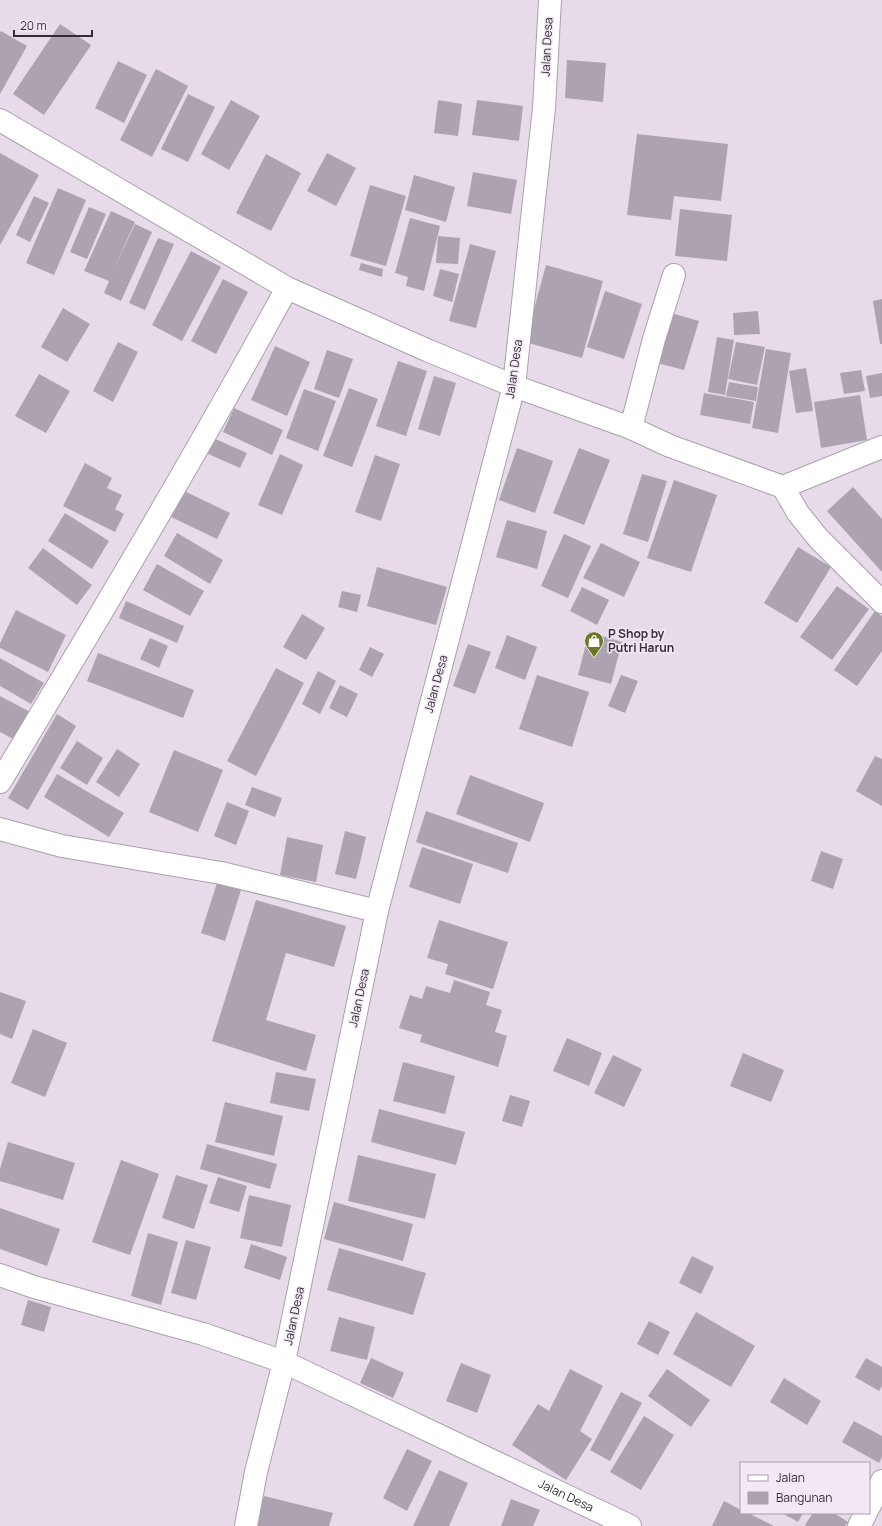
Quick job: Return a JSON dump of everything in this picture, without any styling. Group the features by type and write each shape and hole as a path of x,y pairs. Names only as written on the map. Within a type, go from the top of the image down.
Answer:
{"street":[{"name":"Jalan Desa","path":"246,1526 256,1472 284,1362 377,911 514,386 544,108 550,0"},
{"path":"0,120 287,288 429,351 514,386 630,428 670,446 783,486 882,447"},
{"path":"630,428 654,339 674,275"},
{"path":"0,782 107,605 237,379 287,288"},
{"path":"783,486 798,513 818,538 882,602"},
{"path":"0,829 62,846 221,873 377,911"},
{"path":"0,1275 34,1287 203,1334 284,1362"},
{"name":"Jalan Desa","path":"284,1362 630,1526"},
{"path":"870,1505 882,1481"},
{"path":"859,1526 865,1514"}],"building":[{"path":"60,24 91,45 44,115 13,94"},
{"path":"1,31 27,46 0,94 0,33"},
{"path":"567,60 606,63 603,102 565,98"},
{"path":"118,61 147,75 124,123 95,108"},
{"path":"156,69 188,86 152,157 120,140"},
{"path":"188,94 215,107 188,162 161,149"},
{"path":"231,100 260,116 229,170 201,154"},
{"path":"438,100 462,104 458,136 434,133"},
{"path":"477,100 523,106 519,141 472,135"},
{"path":"637,134 728,144 721,201 674,196 671,220 627,215"},
{"path":"0,153 39,175 0,245"},
{"path":"327,153 356,168 336,206 307,191"},
{"path":"266,154 301,173 271,231 236,213"},
{"path":"473,172 517,180 511,214 467,206"},
{"path":"414,175 455,187 446,222 405,210"},
{"path":"370,185 406,196 386,266 350,256"},
{"path":"58,188 86,200 54,275 26,263"},
{"path":"34,196 49,203 30,242 16,235"},
{"path":"89,207 106,214 87,259 70,252"},
{"path":"680,209 732,215 727,261 675,256"},
{"path":"111,211 135,222 113,271 135,224 152,232 121,301 104,293 109,281 84,271"},
{"path":"410,218 440,226 424,291 406,286 408,277 395,273"},
{"path":"438,236 460,238 458,264 436,263"},
{"path":"158,238 174,244 145,310 129,303"},
{"path":"470,244 496,251 476,328 449,321"},
{"path":"191,251 221,267 182,341 152,325"},
{"path":"361,263 383,269 382,277 359,270"},
{"path":"546,265 603,281 582,358 525,342"},
{"path":"440,269 459,274 452,302 433,296"},
{"path":"223,279 248,292 216,354 191,341"},
{"path":"605,291 642,304 624,359 587,347"},
{"path":"882,299 882,344 880,344 873,301"},
{"path":"63,308 90,324 67,362 41,347"},
{"path":"758,311 760,334 734,335 733,313"},
{"path":"671,313 699,321 684,370 657,363"},
{"path":"717,337 734,340 725,395 708,392"},
{"path":"118,342 138,352 113,402 93,391"},
{"path":"736,342 765,347 757,385 728,379"},
{"path":"275,346 310,362 287,416 251,400"},
{"path":"766,349 791,353 778,433 752,428"},
{"path":"327,350 353,359 339,398 314,389"},
{"path":"398,361 427,371 406,436 376,426"},
{"path":"806,368 813,411 796,413 789,371"},
{"path":"861,370 865,391 844,394 840,373"},
{"path":"882,373 882,396 870,398 866,376"},
{"path":"39,374 70,391 46,433 15,416"},
{"path":"434,376 456,383 440,436 418,429"},
{"path":"729,382 758,387 756,401 726,396"},
{"path":"349,388 378,399 352,467 323,456"},
{"path":"304,389 336,401 318,451 286,438"},
{"path":"704,393 754,402 750,424 700,415"},
{"path":"860,395 867,440 821,448 814,402"},
{"path":"234,408 283,430 272,455 223,432"},
{"path":"213,438 247,453 240,468 206,453"},
{"path":"517,448 553,461 535,513 499,500"},
{"path":"579,448 610,460 584,525 553,513"},
{"path":"280,454 303,465 282,515 258,505"},
{"path":"375,455 400,464 381,521 355,512"},
{"path":"85,463 112,478 107,488 122,495 115,509 124,514 115,532 63,506"},
{"path":"642,474 667,481 648,542 623,534"},
{"path":"674,480 717,495 691,572 647,558"},
{"path":"853,487 882,519 882,572 827,511"},
{"path":"180,489 230,513 217,539 167,515"},
{"path":"65,513 109,541 92,569 48,541"},
{"path":"507,520 547,531 537,569 496,557"},
{"path":"177,533 223,560 210,584 164,556"},
{"path":"564,534 591,546 568,598 541,586"},
{"path":"601,543 640,562 624,597 583,578"},
{"path":"798,547 831,567 797,623 764,603"},
{"path":"43,548 92,585 77,605 28,568"},
{"path":"157,564 204,591 190,616 143,590"},
{"path":"377,567 447,587 436,625 367,606"},
{"path":"837,586 869,609 832,660 800,637"},
{"path":"582,587 609,600 597,625 570,611"},
{"path":"342,591 361,595 357,612 338,607"},
{"path":"126,601 184,626 177,643 119,618"},
{"path":"16,610 66,635 48,672 0,648 0,643"},
{"path":"875,611 882,616 882,651 857,686 834,670"},
{"path":"302,614 325,628 306,660 283,647"},
{"path":"589,632 622,642 611,684 578,675"},
{"path":"507,635 537,647 525,680 495,668"},
{"path":"150,638 168,646 159,668 140,659"},
{"path":"468,644 491,652 475,694 453,686"},
{"path":"370,647 384,654 372,677 359,670"},
{"path":"98,653 194,690 183,718 87,681"},
{"path":"0,658 44,683 31,704 0,686"},
{"path":"276,668 304,683 256,776 227,761"},
{"path":"318,671 336,681 320,714 302,704"},
{"path":"537,675 589,692 572,747 519,729"},
{"path":"621,675 638,681 625,713 608,706"},
{"path":"340,685 358,694 347,717 329,708"},
{"path":"0,696 32,713 17,741 0,732"},
{"path":"57,714 76,726 28,810 8,798"},
{"path":"77,741 103,758 87,785 60,768"},
{"path":"117,749 140,764 119,797 96,782"},
{"path":"174,750 223,770 198,832 149,812"},
{"path":"875,756 882,759 882,806 856,791"},
{"path":"57,774 124,813 109,837 44,797"},
{"path":"470,775 544,803 530,842 456,814"},
{"path":"252,787 282,798 275,817 245,805"},
{"path":"227,802 249,811 236,845 214,836"},
{"path":"426,811 518,843 508,873 416,842"},
{"path":"345,831 366,837 356,879 335,874"},
{"path":"287,837 323,845 316,882 280,875"},
{"path":"422,847 473,864 460,904 409,887"},
{"path":"821,851 843,859 833,889 811,881"},
{"path":"217,883 241,890 225,941 201,933"},
{"path":"256,900 346,926 334,967 286,953 266,1020 316,1035 306,1071 212,1041"},
{"path":"439,920 508,942 493,989 445,974 448,964 427,958"},
{"path":"454,980 490,992 486,1005 502,1010 495,1032 507,1036 498,1067 420,1042 422,1035 399,1028 410,995 422,999 426,986 450,993"},
{"path":"0,992 26,1001 12,1039 0,1034"},
{"path":"33,1029 67,1043 45,1097 11,1083"},
{"path":"567,1038 602,1053 589,1086 553,1071"},
{"path":"743,1053 784,1070 771,1102 730,1086"},
{"path":"613,1055 642,1069 624,1107 594,1093"},
{"path":"403,1062 455,1076 445,1114 393,1101"},
{"path":"276,1072 316,1079 309,1111 270,1103"},
{"path":"510,1095 530,1101 522,1127 502,1121"},
{"path":"225,1102 283,1116 274,1156 215,1142"},
{"path":"379,1109 465,1132 456,1165 371,1142"},
{"path":"8,1142 75,1163 63,1200 0,1181 0,1169"},
{"path":"207,1144 277,1164 270,1189 200,1169"},
{"path":"358,1155 436,1174 425,1219 348,1201"},
{"path":"121,1160 159,1174 130,1255 92,1242"},
{"path":"176,1175 208,1185 194,1229 162,1218"},
{"path":"218,1177 247,1186 239,1212 209,1203"},
{"path":"249,1195 291,1205 282,1247 240,1238"},
{"path":"334,1202 413,1224 403,1261 324,1239"},
{"path":"0,1208 60,1229 47,1266 0,1249"},
{"path":"148,1233 178,1242 161,1305 131,1296"},
{"path":"186,1240 211,1247 196,1300 171,1293"},
{"path":"251,1244 287,1257 280,1280 244,1268"},
{"path":"339,1248 426,1273 413,1315 327,1290"},
{"path":"692,1256 714,1267 701,1294 679,1283"},
{"path":"28,1300 51,1307 44,1332 21,1325"},
{"path":"696,1312 755,1346 731,1387 673,1354"},
{"path":"339,1317 375,1327 367,1360 330,1351"},
{"path":"649,1321 670,1332 658,1355 637,1344"},
{"path":"371,1358 404,1373 393,1398 360,1383"},
{"path":"866,1358 882,1367 882,1386 879,1391 855,1377"},
{"path":"461,1363 491,1375 477,1413 446,1401"},
{"path":"570,1369 603,1386 580,1431 592,1439 566,1480 512,1445 538,1404 549,1411"},
{"path":"667,1369 710,1400 691,1427 648,1396"},
{"path":"784,1378 821,1401 807,1425 770,1402"},
{"path":"621,1392 642,1403 610,1461 590,1450"},
{"path":"644,1416 674,1435 641,1490 610,1472"},
{"path":"854,1421 882,1436 882,1457 879,1463 842,1442"},
{"path":"407,1449 432,1461 407,1511 383,1498"},
{"path":"439,1470 468,1483 449,1526 413,1526"},
{"path":"264,1496 333,1513 329,1526 256,1526"},
{"path":"511,1499 540,1510 533,1526 501,1526"},
{"path":"724,1501 740,1509 740,1514 750,1514 774,1526 712,1526"},
{"path":"784,1514 802,1514 798,1522"},
{"path":"812,1514 836,1514 848,1522 845,1526 805,1525"}],"place":[{"name":"P Shop by Putri Harun","path":"594,658"}]}
